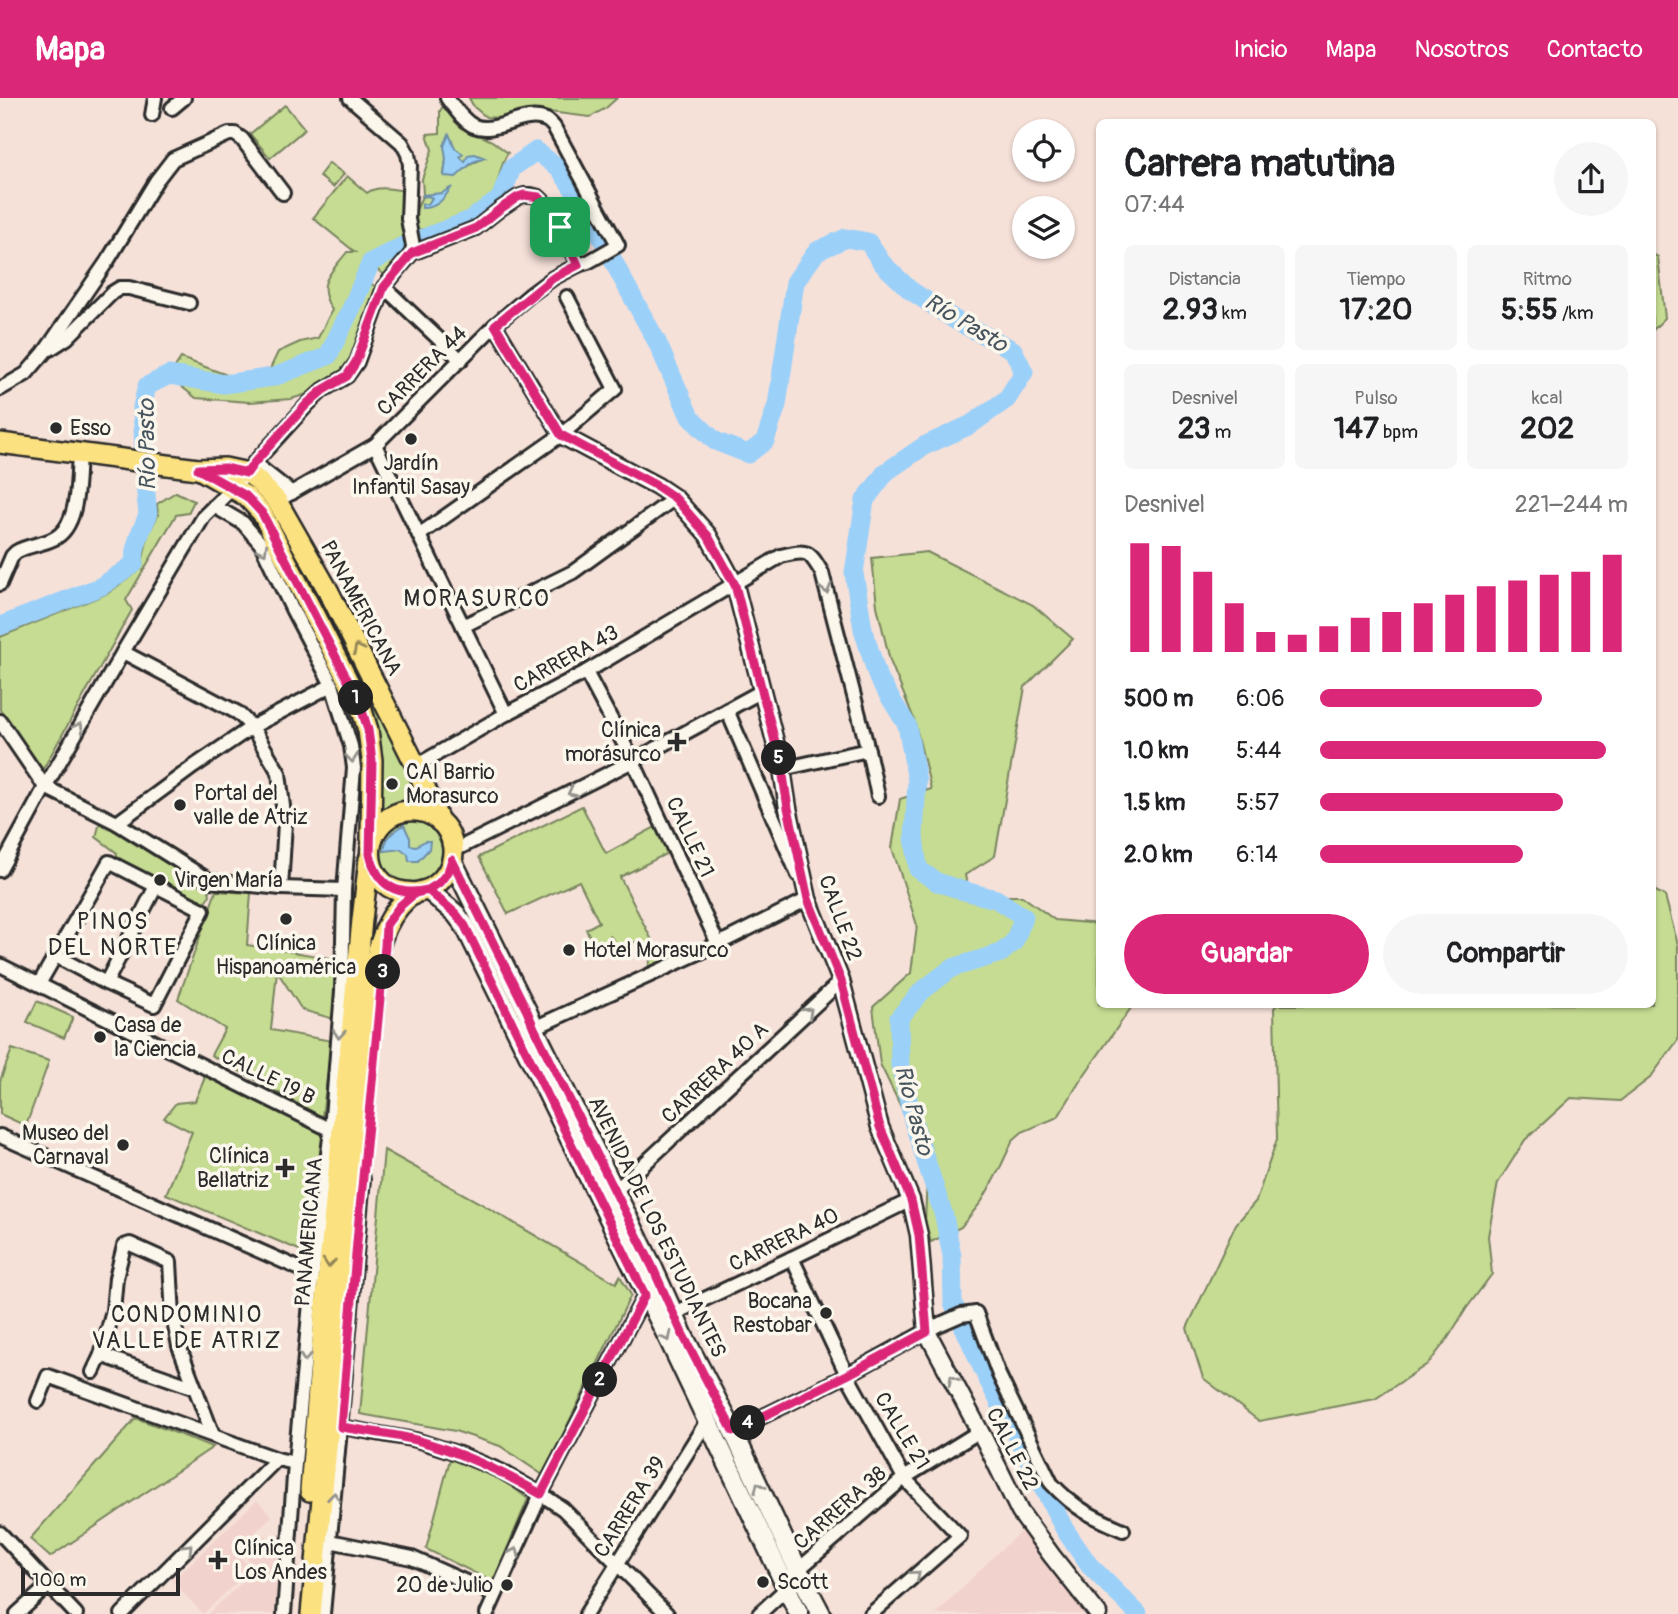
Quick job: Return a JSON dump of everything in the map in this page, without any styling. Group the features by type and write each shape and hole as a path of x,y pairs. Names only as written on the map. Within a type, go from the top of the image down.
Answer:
{"main road":[{"name":"PANAMERICANA","path":"0,443 198,469 251,468 257,480 285,497 329,592 416,765 439,821"},
{"name":"PANAMERICANA","path":"198,469 246,496 262,513 299,605 360,704 368,730 372,760 370,848 362,920 348,992 315,1329 299,1614"},
{"path":"311,1614 354,1219 377,950 386,925 400,906 421,891 439,883 448,872 453,855 452,840 447,830 429,814 405,811 393,814 383,821 376,831 370,848 373,867 379,878 389,887 401,892 421,891"},
{"name":"AVENIDA DE LOS ESTUDIANTES","path":"453,855 673,1314 733,1431 771,1535 787,1588 799,1614"},
{"name":"AVENIDA DE LOS ESTUDIANTES","path":"421,891 456,914 465,926 707,1421 771,1535 798,1570 821,1614"}],"street":[{"path":"152,115 155,98"},
{"path":"172,108 184,98"},
{"path":"349,98 402,143 408,153 408,219 412,249"},
{"name":"CARRERA 44","path":"285,497 375,445 495,325 553,278 618,245 554,127 545,119 530,118 489,127 474,126 447,98"},
{"path":"0,389 26,374 44,353 173,159 234,134 242,139 283,193"},
{"path":"0,870 45,786 204,516 233,488 307,404 323,390 347,376 356,362 384,287 412,249 476,228 518,197 531,195 539,197 545,203 583,264"},
{"path":"384,287 461,360"},
{"path":"44,353 67,338 120,288 189,303"},
{"path":"419,535 561,435 615,389 567,297"},
{"path":"495,325 561,435"},
{"name":"CALLE 22","path":"561,435 675,498 708,536 735,585 782,769 808,899 841,981 880,1127 911,1200 919,1235 932,1329 1020,1512 1098,1614"},
{"path":"375,445 506,714"},
{"path":"0,583 16,552 54,539 68,526 73,515 79,453"},
{"path":"463,626 573,572 675,498"},
{"path":"214,506 243,523 261,544 299,605 332,685 351,746 354,768 344,890 348,992 313,1271 315,1329 295,1464 284,1614"},
{"name":"CARRERA 43","path":"416,765 586,672 782,556 804,552 812,556 822,573 868,750"},
{"path":"123,652 238,713 252,727 279,773 285,823 281,888"},
{"name":"CALLE 21","path":"586,672 633,761 718,944"},
{"path":"117,823 252,727 332,685"},
{"path":"453,855 762,691"},
{"path":"534,1028 718,944 808,899 727,710"},
{"path":"0,721 45,786 117,823 210,881 281,888 344,890"},
{"path":"782,769 868,750 878,796"},
{"path":"39,985 109,862 203,910 154,1005 56,956"},
{"path":"106,983 156,886"},
{"name":"CALLE 19 B","path":"0,965 331,1130"},
{"name":"CARRERA 40 A","path":"614,1192 841,981"},
{"path":"0,1136 298,1268 313,1271"},
{"name":"CARRERA 40","path":"673,1314 911,1200"},
{"path":"323,1614 341,1427 354,1219"},
{"path":"93,1372 101,1355 113,1311 116,1278 124,1247 130,1244 170,1262 173,1317 179,1346 213,1435"},
{"name":"CALLE 21","path":"792,1258 847,1375 904,1478 960,1536 871,1614"},
{"path":"486,1614 541,1494 645,1295"},
{"path":"733,1431 961,1315 976,1314 999,1375 1051,1482 1083,1512 1123,1530"},
{"path":"101,1355 195,1388"},
{"path":"38,1401 48,1376 295,1464"},
{"name":"CARRERA 39","path":"586,1614 707,1421"},
{"path":"341,1427 416,1440 501,1471 563,1509 667,1614"},
{"name":"CARRERA 38","path":"798,1570 904,1478 982,1436"},
{"path":"122,1614 277,1459"},
{"path":"0,1532 76,1614"},
{"path":"330,1541 412,1558 495,1595"},
{"path":"17,1614 49,1585"},
{"path":"759,1614 787,1588"}],"shaded area":[{"path":"257,1500 272,1516 235,1552 250,1567 245,1552 265,1534 281,1551 274,1614 208,1614 252,1573 251,1569 203,1614 172,1581"},
{"path":"1026,1527 1095,1614 936,1614 997,1553"}],"green space":[{"path":"448,98 471,131 492,141 508,153 495,190 489,201 465,216 423,230 409,230 412,250 397,268 385,275 373,267 365,279 381,291 344,372 304,395 291,399 249,402 196,398 178,384 175,367 181,358 227,375 245,375 270,369 278,352 300,342 318,338 332,310 325,293 327,279 347,252 355,252 313,218 347,176 367,193 380,188 405,191 406,202 417,208 423,194 422,179 432,150 427,134 440,133 440,111","holes":["463,154 460,157 465,163 484,158 444,175 446,159"]},
{"path":"469,98 617,98 590,117 541,111 501,118 486,117 474,107"},
{"path":"285,105 305,129 270,158 250,134"},
{"path":"329,163 344,174 333,187 319,176"},
{"path":"1656,256 1658,257 1665,318 1656,327"},
{"path":"176,492 194,501 188,513 176,515 126,600 132,610 42,771 0,710 0,637 108,593 141,569 148,535 158,515 157,504"},
{"path":"258,495 270,505 295,541 426,805 409,800 397,802 376,812 374,726"},
{"path":"927,552 1033,605 1073,639 1025,687 995,856 965,875 969,896 1022,896 1055,920 1096,924 1096,1008 1131,1008 1058,1117 1022,1132 1013,1140 982,1201 961,1227 931,1242 925,1223 927,1174 902,1109 880,1064 873,1007 911,973 917,925 892,848 900,799 931,789 914,719 890,661 877,606 872,558"},
{"path":"582,806 607,853 659,825 672,850 620,877 663,962 646,971 651,956 648,949 641,944 635,942 622,951 610,936 605,951 599,955 586,929 599,922 579,881 508,914 479,857"},
{"path":"404,819 416,819 433,828 440,839 440,863 433,874 416,883 404,883 392,878 383,869 378,857 378,845 383,833 392,824"},
{"path":"100,822 113,827 208,884 210,895 202,905 116,857 117,853 96,837"},
{"path":"216,891 251,893 247,945 337,959 334,1019 302,1010 277,971 271,1030 332,1041 322,1117 211,1055 225,1029 178,999"},
{"path":"1656,891 1665,896 1678,945 1678,1040 1650,1078 1620,1101 1571,1098 1525,1140 1498,1183 1488,1236 1492,1274 1429,1363 1375,1399 1259,1421 1203,1378 1187,1328 1236,1224 1256,1201 1277,1139 1274,1008 1656,1008"},
{"path":"37,1001 73,1017 64,1038 27,1022"},
{"path":"12,1049 49,1061 26,1126 0,1114 0,1081"},
{"path":"206,1075 324,1135 311,1255 166,1194 192,1132 164,1118 176,1103 195,1101"},
{"path":"384,1150 616,1283 620,1276 631,1295 543,1475 500,1446 455,1431 360,1414"},
{"path":"136,1418 213,1447 50,1557 30,1539"},
{"path":"450,1459 505,1481 528,1499 493,1582 426,1549"}],"water":[{"path":"449,134 455,148 463,154 460,157 465,162 468,155 475,154 485,158 473,162 456,177 444,176 444,146"},
{"path":"452,187 436,205 422,208 422,204 428,204 432,198 423,195 442,193"},
{"path":"404,825 410,845 416,846 430,841 429,849 418,861 409,861 408,854 401,849 384,851 390,835"}],"waterway":[{"name":"Río Pasto","path":"0,626 102,586 134,564 135,550 148,515 142,407 147,386 169,375 224,384 274,377 328,356 371,262 403,246 470,220 500,199 512,168 536,151 560,169 588,211 657,342 690,417 715,441 748,454 765,441 777,405 795,282 817,251 846,238 868,242 882,263 910,290 955,320 1013,350 1024,372 1007,399 970,425 924,446 886,472 865,500 854,573 863,629 878,678 907,725 917,781 914,836 918,869 937,882 996,899 1024,917 1014,942 1001,953 952,968 922,991 899,1018 900,1065 914,1124 944,1216 952,1256 953,1303 987,1378 1065,1530 1089,1565 1138,1614"}],"place":[{"name":"Esso","path":"56,428"},
{"name":"Jardín Infantil Sasay","path":"411,439"},
{"name":"Clínica morásurco","path":"677,742"},
{"name":"CAI Barrio Morasurco","path":"392,784"},
{"name":"Portal del valle de Atriz","path":"180,805"},
{"name":"Virgen María","path":"160,880"},
{"name":"Clínica Hispanoamérica","path":"286,919"},
{"name":"Hotel Morasurco","path":"569,950"},
{"name":"Casa de la Ciencia","path":"100,1037"},
{"name":"Museo del Carnaval","path":"123,1145"},
{"name":"Clínica Bellatriz","path":"285,1168"},
{"name":"Bocana Restobar","path":"826,1313"},
{"name":"Clínica Los Andes","path":"218,1560"},
{"name":"Scott","path":"763,1582"},
{"name":"20 de Julio","path":"507,1585"}],"district":[{"name":"MORASURCO","path":"477,598"},
{"name":"PINOS DEL NORTE","path":"113,934"},
{"name":"CONDOMINIO VALLE DE ATRIZ","path":"187,1327"}],"route":[{"path":"560,227 539,197 524,195 476,228 412,253 384,287 356,362 347,376 323,390 307,404 247,473 225,468 198,469 246,496 262,513 360,704 368,730 372,760 370,854 373,867 379,878 389,887 401,892 428,890 456,914 465,926 645,1295 541,1494 501,1471 457,1453 416,1440 341,1427 386,925 400,906 415,893 428,890 439,883 448,872 452,860 652,1266 682,1333 733,1431 927,1332 922,1255 911,1200 880,1127 841,981 808,899 782,769 735,585 708,536 675,498 561,435 495,325 553,278 578,265 560,227"}]}
